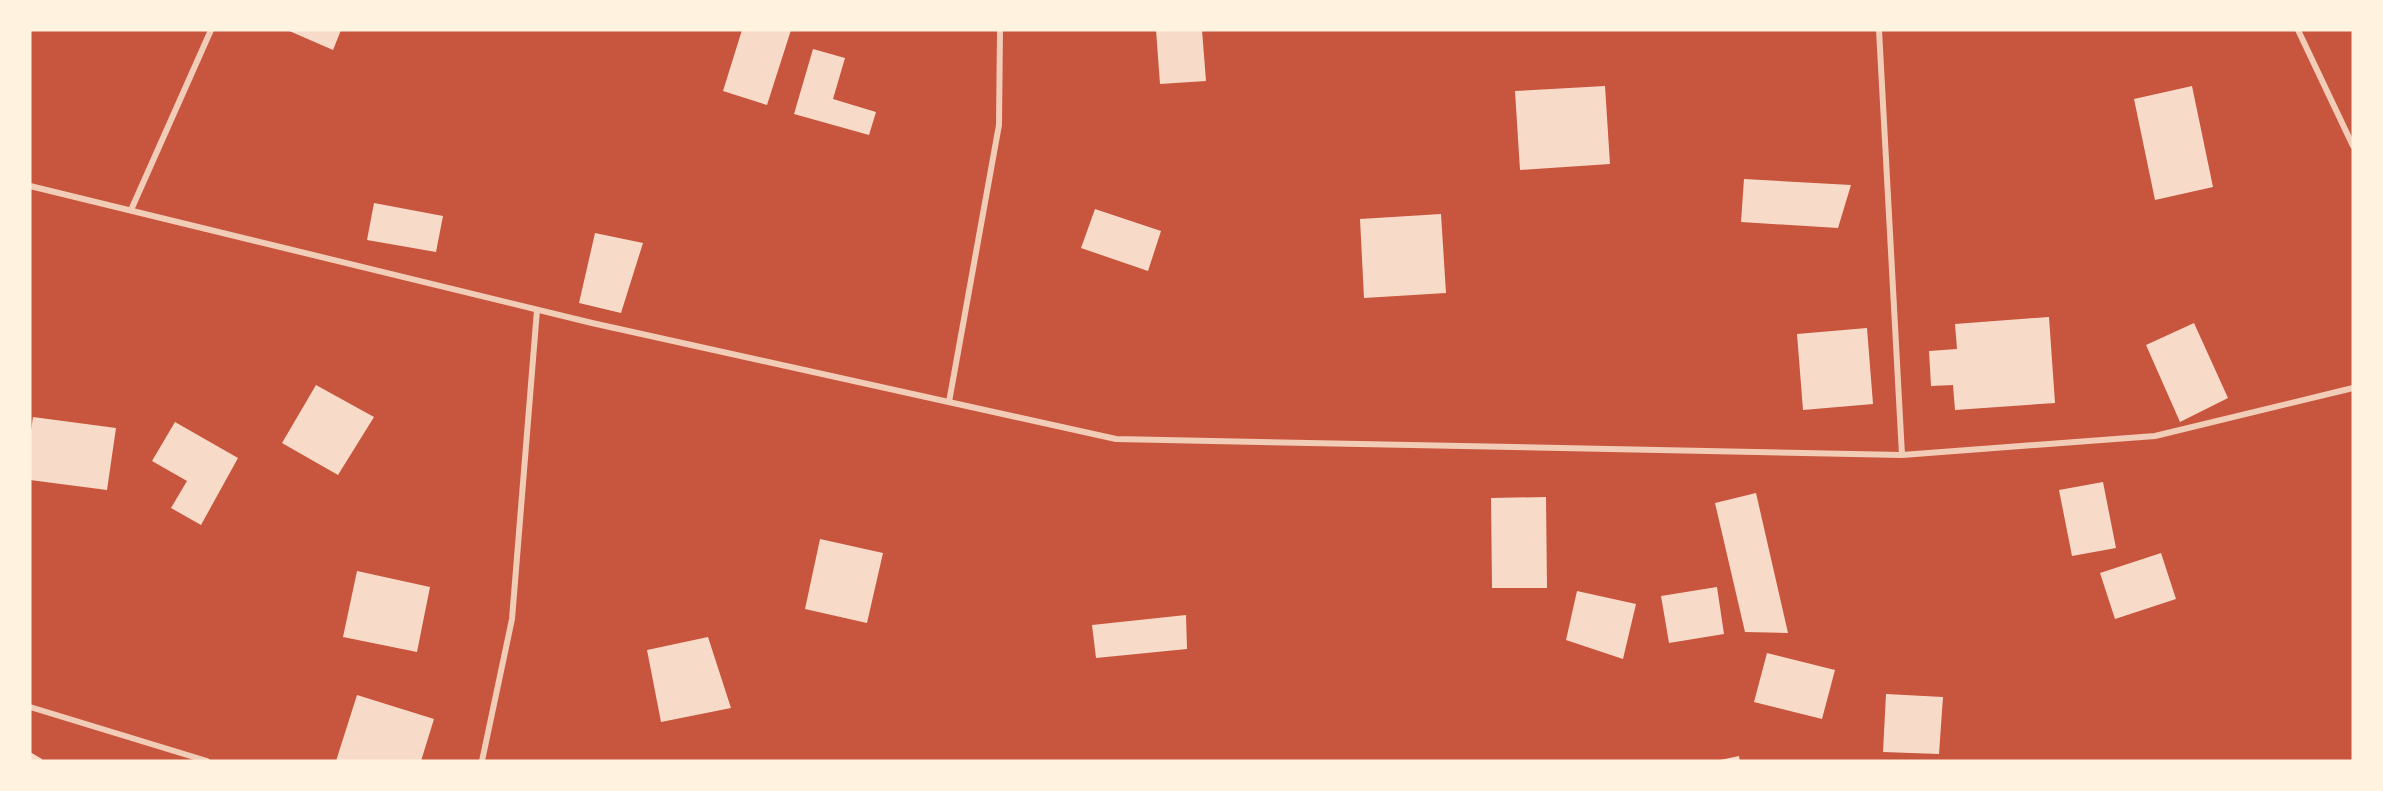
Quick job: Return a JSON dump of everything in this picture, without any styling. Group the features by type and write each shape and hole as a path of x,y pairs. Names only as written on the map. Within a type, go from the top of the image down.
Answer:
{"street":[{"path":"131,210 211,30"},
{"path":"949,402 999,125 1000,30"},
{"path":"1879,30 1902,455"},
{"path":"2298,30 2353,146"},
{"path":"30,186 537,310 1116,439 1902,455 2155,436 2353,388"},
{"path":"482,761 512,619 537,310"},
{"path":"30,707 207,761"}],"building":[{"path":"287,30 341,30 333,50"},
{"path":"742,30 791,30 767,105 723,91"},
{"path":"1156,30 1202,30 1206,81 1160,84"},
{"path":"813,49 845,58 833,99 876,112 869,135 794,114"},
{"path":"1605,86 1610,164 1520,170 1515,91"},
{"path":"2192,86 2213,187 2155,200 2134,99"},
{"path":"1744,179 1851,185 1838,228 1741,222"},
{"path":"374,203 443,216 436,252 367,240"},
{"path":"1095,209 1161,231 1148,271 1081,248"},
{"path":"1441,214 1446,293 1364,298 1360,219"},
{"path":"595,233 643,243 621,313 579,303"},
{"path":"2049,317 2055,403 1955,410 1953,385 1931,386 1929,351 1957,349 1955,324"},
{"path":"2194,323 2228,398 2180,422 2146,345"},
{"path":"1867,328 1873,404 1803,410 1797,334"},
{"path":"316,385 374,417 338,475 282,443"},
{"path":"33,417 116,428 107,490 30,480 30,437"},
{"path":"175,422 238,458 201,525 171,508 187,481 152,461"},
{"path":"2103,482 2116,548 2072,556 2059,490"},
{"path":"1756,493 1788,633 1745,632 1715,503"},
{"path":"1546,497 1547,588 1492,588 1491,498"},
{"path":"820,539 883,553 867,623 805,609"},
{"path":"2161,553 2176,599 2115,619 2100,573"},
{"path":"357,571 430,587 417,652 343,637"},
{"path":"1717,587 1724,634 1669,643 1661,596"},
{"path":"1577,591 1636,604 1623,659 1566,640"},
{"path":"1186,615 1187,649 1096,658 1092,625"},
{"path":"708,637 731,708 661,722 647,650"},
{"path":"1767,653 1835,670 1822,719 1754,702"},
{"path":"1886,694 1943,697 1939,754 1883,752"},
{"path":"357,695 434,719 421,761 336,761"},
{"path":"30,752 42,759 42,761 30,761"},
{"path":"1739,756 1740,761 1720,761 1720,760"}]}
